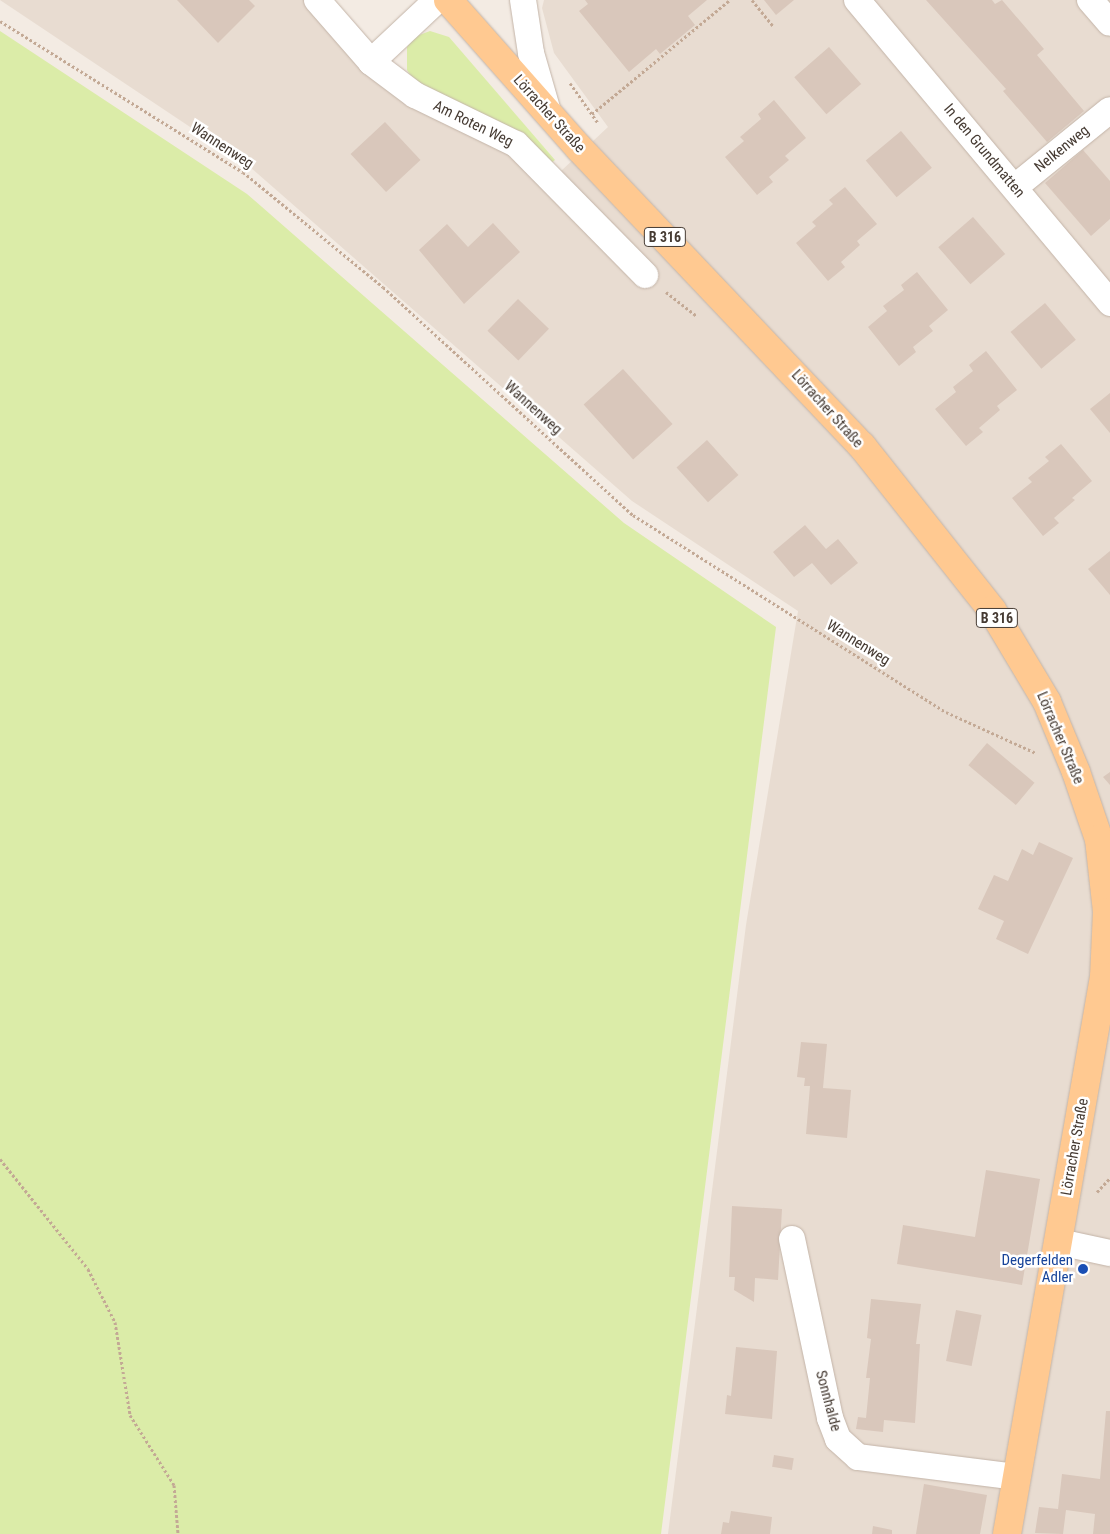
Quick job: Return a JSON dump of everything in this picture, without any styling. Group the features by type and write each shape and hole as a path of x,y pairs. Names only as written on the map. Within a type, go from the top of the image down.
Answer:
{"main road":[{"name":"Lörracher Straße","path":"448,0 548,112 868,454 992,610 1047,702 1076,772 1099,839 1107,912 1104,977 1007,1534"}],"street":[{"name":"Am Roten Weg","path":"317,0 371,62 415,95 516,144 645,275"},
{"path":"371,62 437,0"},
{"path":"522,0 530,52 548,112"},
{"path":"1090,0 1110,24"},
{"name":"In den Grundmatten","path":"863,2 1110,302"},
{"name":"Nelkenweg","path":"1015,187 1110,110"},
{"name":"Sonnhalde","path":"792,1239 830,1418 838,1439 858,1458 1017,1477"},
{"path":"1058,1242 1110,1253"}],"path":[{"path":"592,114 730,0"},
{"path":"752,0 773,26"},
{"name":"Wannenweg","path":"0,21 243,172 384,287 633,515 946,712 1076,772"},
{"path":"0,1159 88,1269 115,1322 130,1416 174,1485 178,1534"}],"shaded area":[{"path":"0,0 305,0 357,66 373,80 504,144 545,186 608,127 554,53 542,8 544,0 1110,0 1110,1534 668,1534 746,925 798,611 632,501 250,167"}],"green space":[{"path":"0,31 247,194 624,523 776,627 661,1534 0,1534"},
{"path":"430,31 449,37 555,160 550,164 414,81 407,70 407,47 414,37"}],"building":[{"path":"177,0 249,0 255,6 218,43"},
{"path":"585,0 707,0 688,16 695,25 660,54 656,49 629,72 579,11 588,4"},
{"path":"764,0 794,0 776,15"},
{"path":"926,0 992,0 995,4 1002,0 1044,49 1037,55 1084,111 1047,142 1003,91 1006,89"},
{"path":"829,47 861,84 826,114 794,77"},
{"path":"774,100 806,138 785,156 789,160 769,177 773,182 757,195 725,157 744,141 740,137 761,119 758,114"},
{"path":"385,122 420,160 386,192 351,154"},
{"path":"901,131 932,168 897,197 866,161"},
{"path":"1083,150 1110,181 1110,219 1091,236 1045,183"},
{"path":"845,187 877,224 857,241 860,245 841,262 845,267 828,281 796,243 816,226 812,222 833,204 829,200"},
{"path":"973,217 1005,254 970,284 938,247"},
{"path":"493,223 520,252 464,304 419,250 447,224 468,247"},
{"path":"917,272 948,310 929,326 933,331 913,347 916,352 899,366 868,327 887,311 883,306 904,290 901,285"},
{"path":"518,299 549,329 518,361 487,331"},
{"path":"1045,303 1076,340 1041,369 1011,332"},
{"path":"986,351 1017,390 997,406 1000,410 979,428 983,432 966,446 935,409 956,392 953,387 973,371 969,365"},
{"path":"623,369 673,424 633,459 584,404"},
{"path":"1110,393 1110,433 1090,409"},
{"path":"707,440 738,475 708,502 677,467"},
{"path":"1061,444 1092,481 1072,498 1075,500 1054,518 1059,523 1043,536 1012,498 1032,482 1028,478 1049,461 1045,457"},
{"path":"805,525 826,549 838,539 858,563 831,585 812,563 794,577 773,552"},
{"path":"1110,551 1110,595 1088,569"},
{"path":"987,743 1034,783 1016,805 968,765"},
{"path":"1110,772 1110,785 1103,777"},
{"path":"1039,842 1073,858 1028,954 996,939 1004,921 978,909 994,875 1008,881 1022,849 1033,855"},
{"path":"801,1042 827,1044 823,1088 851,1090 847,1138 806,1134 810,1086 804,1086 805,1078 797,1077"},
{"path":"986,1170 1040,1179 1022,1285 897,1264 903,1225 975,1237"},
{"path":"732,1206 782,1209 778,1280 755,1278 754,1302 734,1290 735,1277 729,1277"},
{"path":"871,1299 921,1304 916,1344 920,1344 915,1423 884,1420 883,1432 856,1429 858,1417 866,1418 870,1378 866,1378 871,1339 867,1338"},
{"path":"956,1310 982,1315 972,1366 946,1361"},
{"path":"736,1347 777,1351 772,1419 725,1414 727,1395 731,1396"},
{"path":"1106,1411 1110,1411 1110,1534 1093,1534 1095,1514 1066,1510 1063,1534 1035,1533 1039,1507 1058,1509 1062,1474 1100,1479"},
{"path":"774,1455 794,1458 792,1470 772,1467"},
{"path":"924,1484 987,1495 980,1534 916,1534"},
{"path":"731,1511 772,1517 770,1534 721,1534 723,1522 729,1523"},
{"path":"873,1526 892,1530 892,1534 872,1534"}],"place":[{"name":"Degerfelden Adler","path":"1083,1269"}]}
